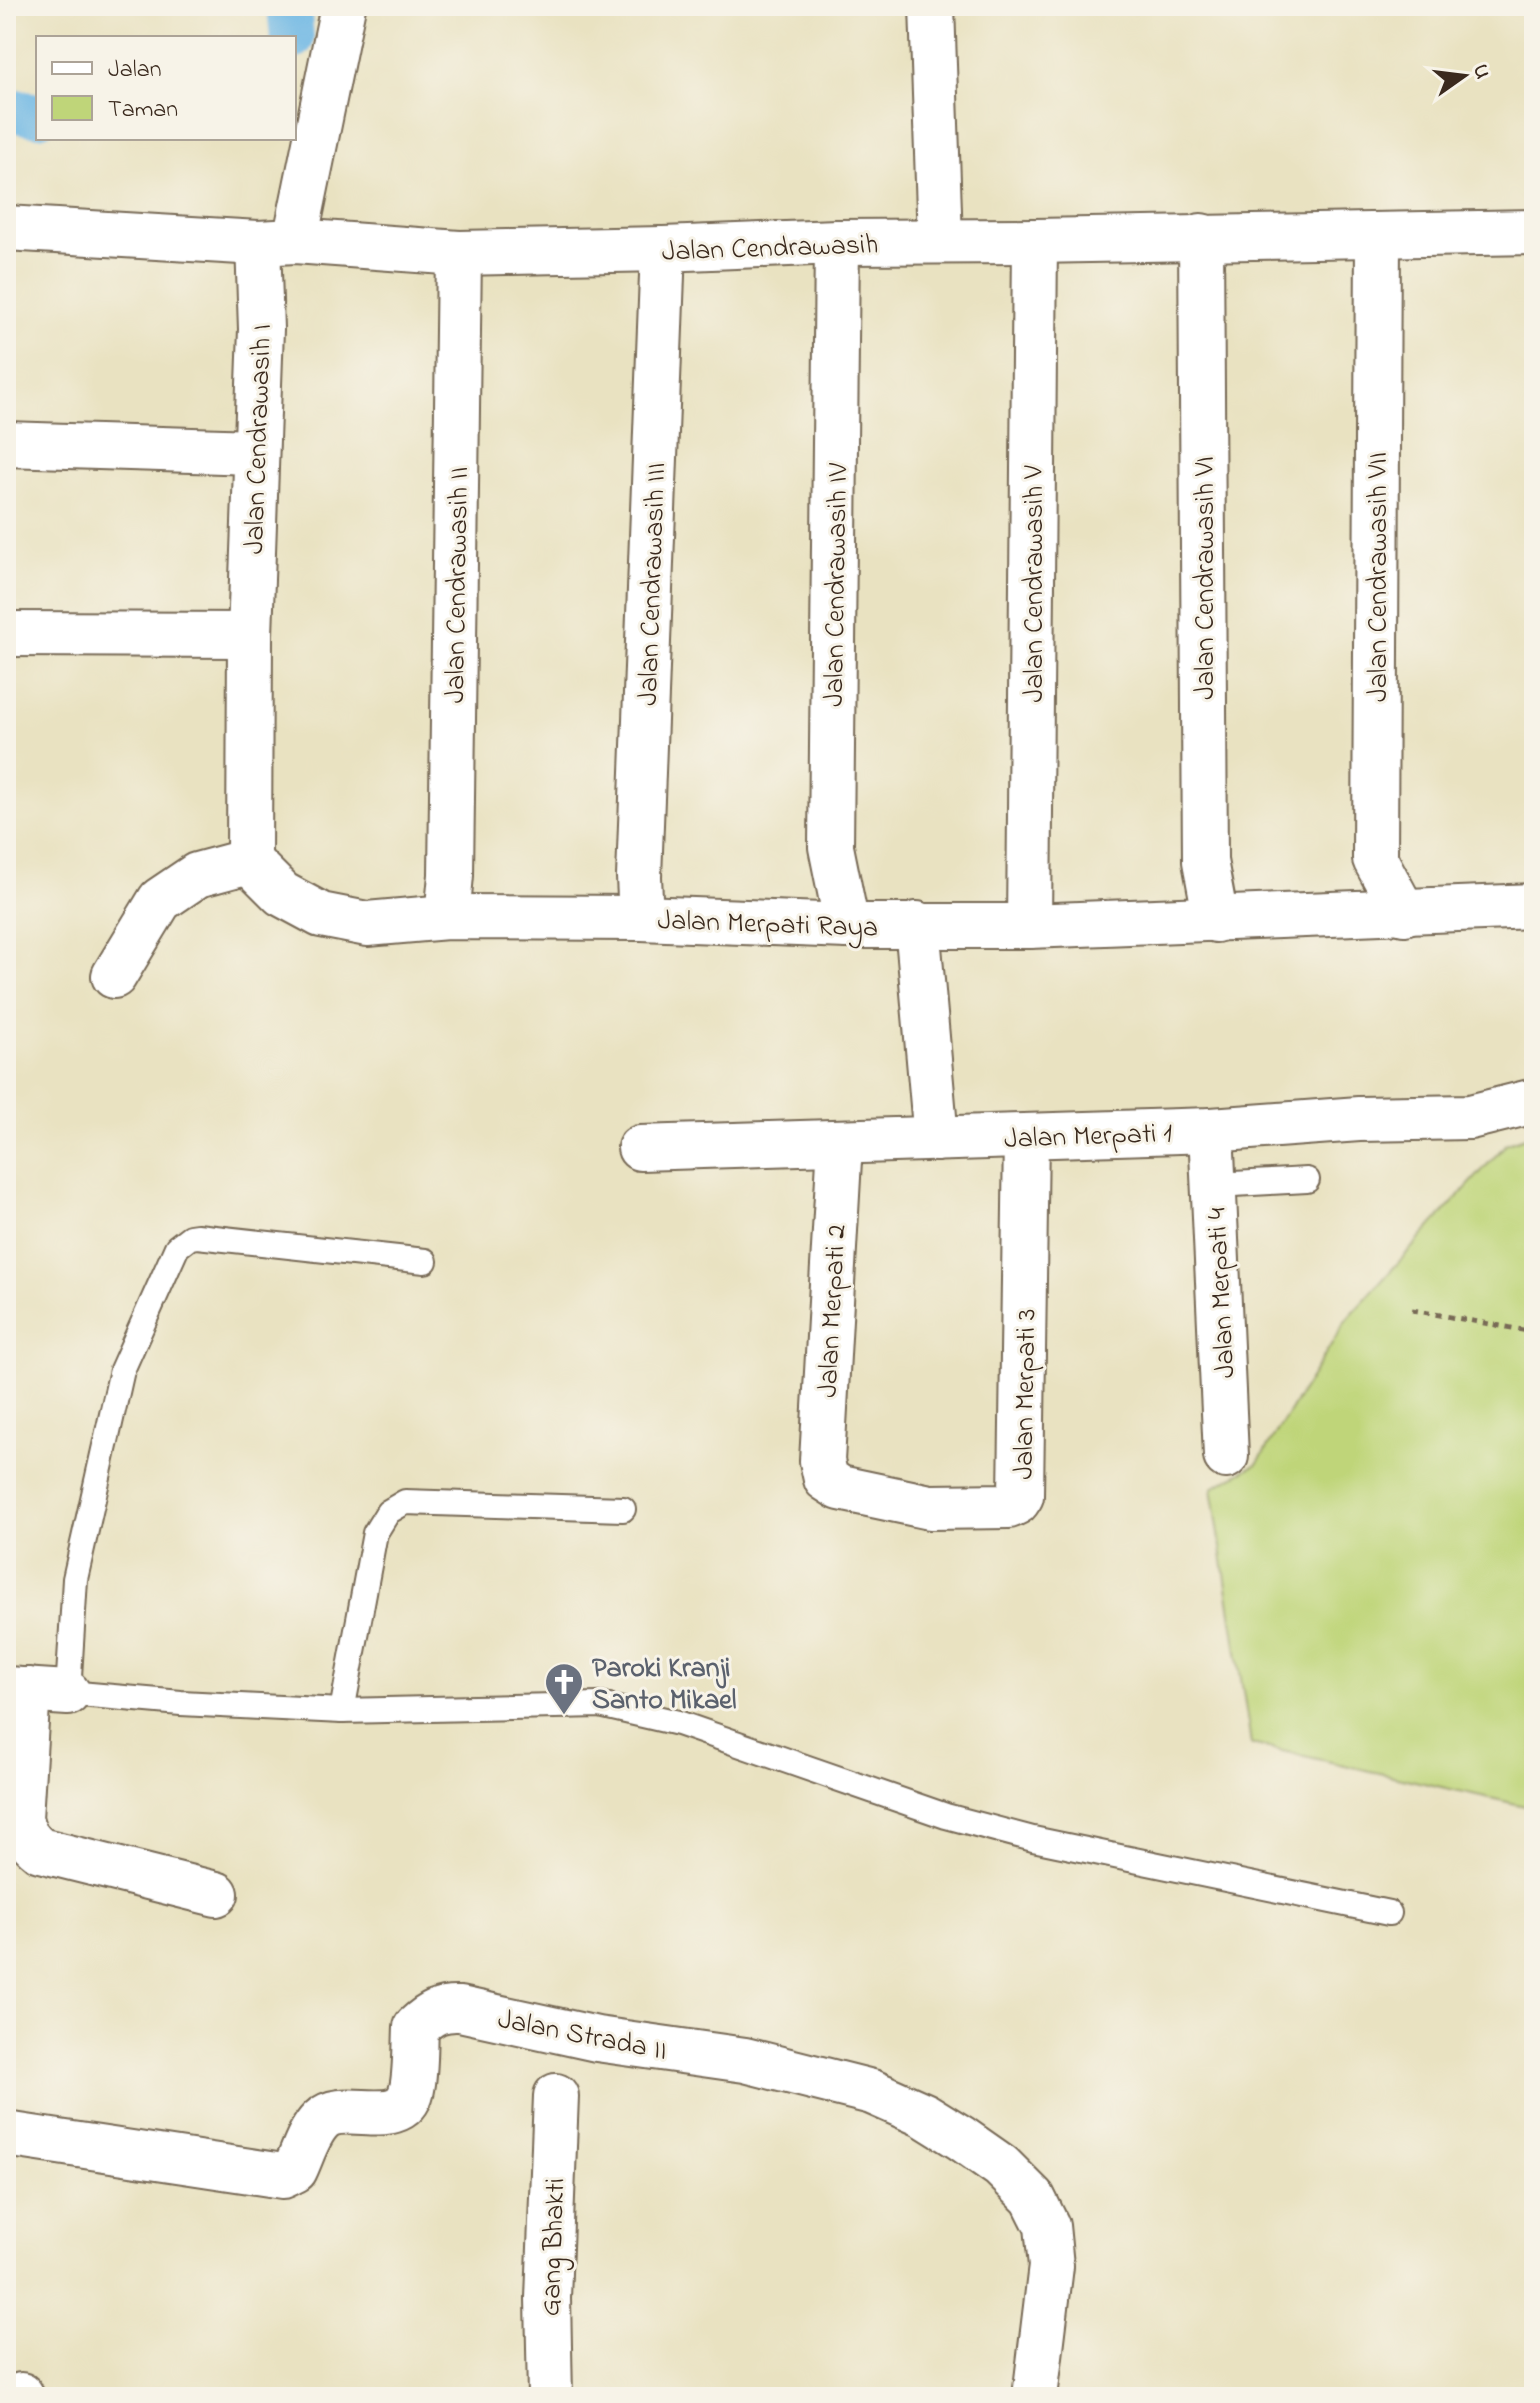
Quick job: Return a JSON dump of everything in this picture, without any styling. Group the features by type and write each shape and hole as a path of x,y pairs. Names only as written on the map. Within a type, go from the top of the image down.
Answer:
{"street":[{"name":"Jalan Cendrawasih I","path":"250,635 254,452 261,329 276,242 343,6"},
{"path":"932,6 940,241"},
{"name":"Jalan Cendrawasih","path":"6,228 459,253 837,242 1534,232"},
{"name":"Jalan Cendrawasih VII","path":"1378,235 1375,859 1404,913"},
{"name":"Jalan Cendrawasih VI","path":"1201,236 1205,861 1216,920"},
{"name":"Jalan Cendrawasih V","path":"1029,926 1035,241"},
{"name":"Jalan Cendrawasih IV","path":"837,242 831,847 847,926"},
{"name":"Jalan Cendrawasih III","path":"641,918 639,877 663,249"},
{"name":"Jalan Cendrawasih II","path":"447,917 451,875 459,253"},
{"path":"6,444 254,452"},
{"path":"6,634 250,635 249,861 197,875 160,900 114,976"},
{"name":"Jalan Merpati Raya","path":"249,861 282,894 321,915 367,924 447,917 641,918 847,926 1029,926 1534,906"},
{"path":"917,924 936,1139"},
{"name":"Jalan Merpati 1","path":"640,1148 1211,1130 1359,1119 1470,1117 1534,1101"},
{"name":"Jalan Merpati 4","path":"1211,1130 1226,1456"},
{"name":"Jalan Merpati 3","path":"826,1479 840,1488 930,1507 1009,1506 1021,1496 1026,1136"},
{"name":"Jalan Merpati 2","path":"826,1479 822,1461 840,1142"},
{"path":"34,1691 20,1818 22,1829 33,1845 40,1850 216,1894"},
{"name":"Jalan Strada II","path":"6,2134 283,2176 295,2170 312,2132 322,2119 333,2112 388,2112 405,2105 412,2091 416,2027 443,2008 597,2039 745,2060 858,2089 924,2115 1001,2166 1033,2198 1047,2226 1051,2266 1035,2397"},
{"name":"Gang Bhakti","path":"550,2397 548,2298 556,2096"}],"lane":[{"path":"1214,1185 1307,1180"},
{"path":"425,1261 197,1236 190,1237 177,1247 122,1370 75,1579 34,1691 181,1703 342,1711 600,1705 678,1723 960,1820 1033,1839 1389,1913"},
{"path":"342,1711 375,1533 388,1512 405,1502 623,1509"}],"path":[{"path":"1412,1310 1534,1332"}],"green space":[{"path":"1534,1134 1534,1808 1251,1744 1212,1488 1257,1464 1347,1319 1507,1143"}],"waterway":[{"path":"289,6 292,36"},
{"path":"6,109 36,115"}],"place":[{"name":"Paroki Kranji Santo Mikael","path":"564,1716"}]}
